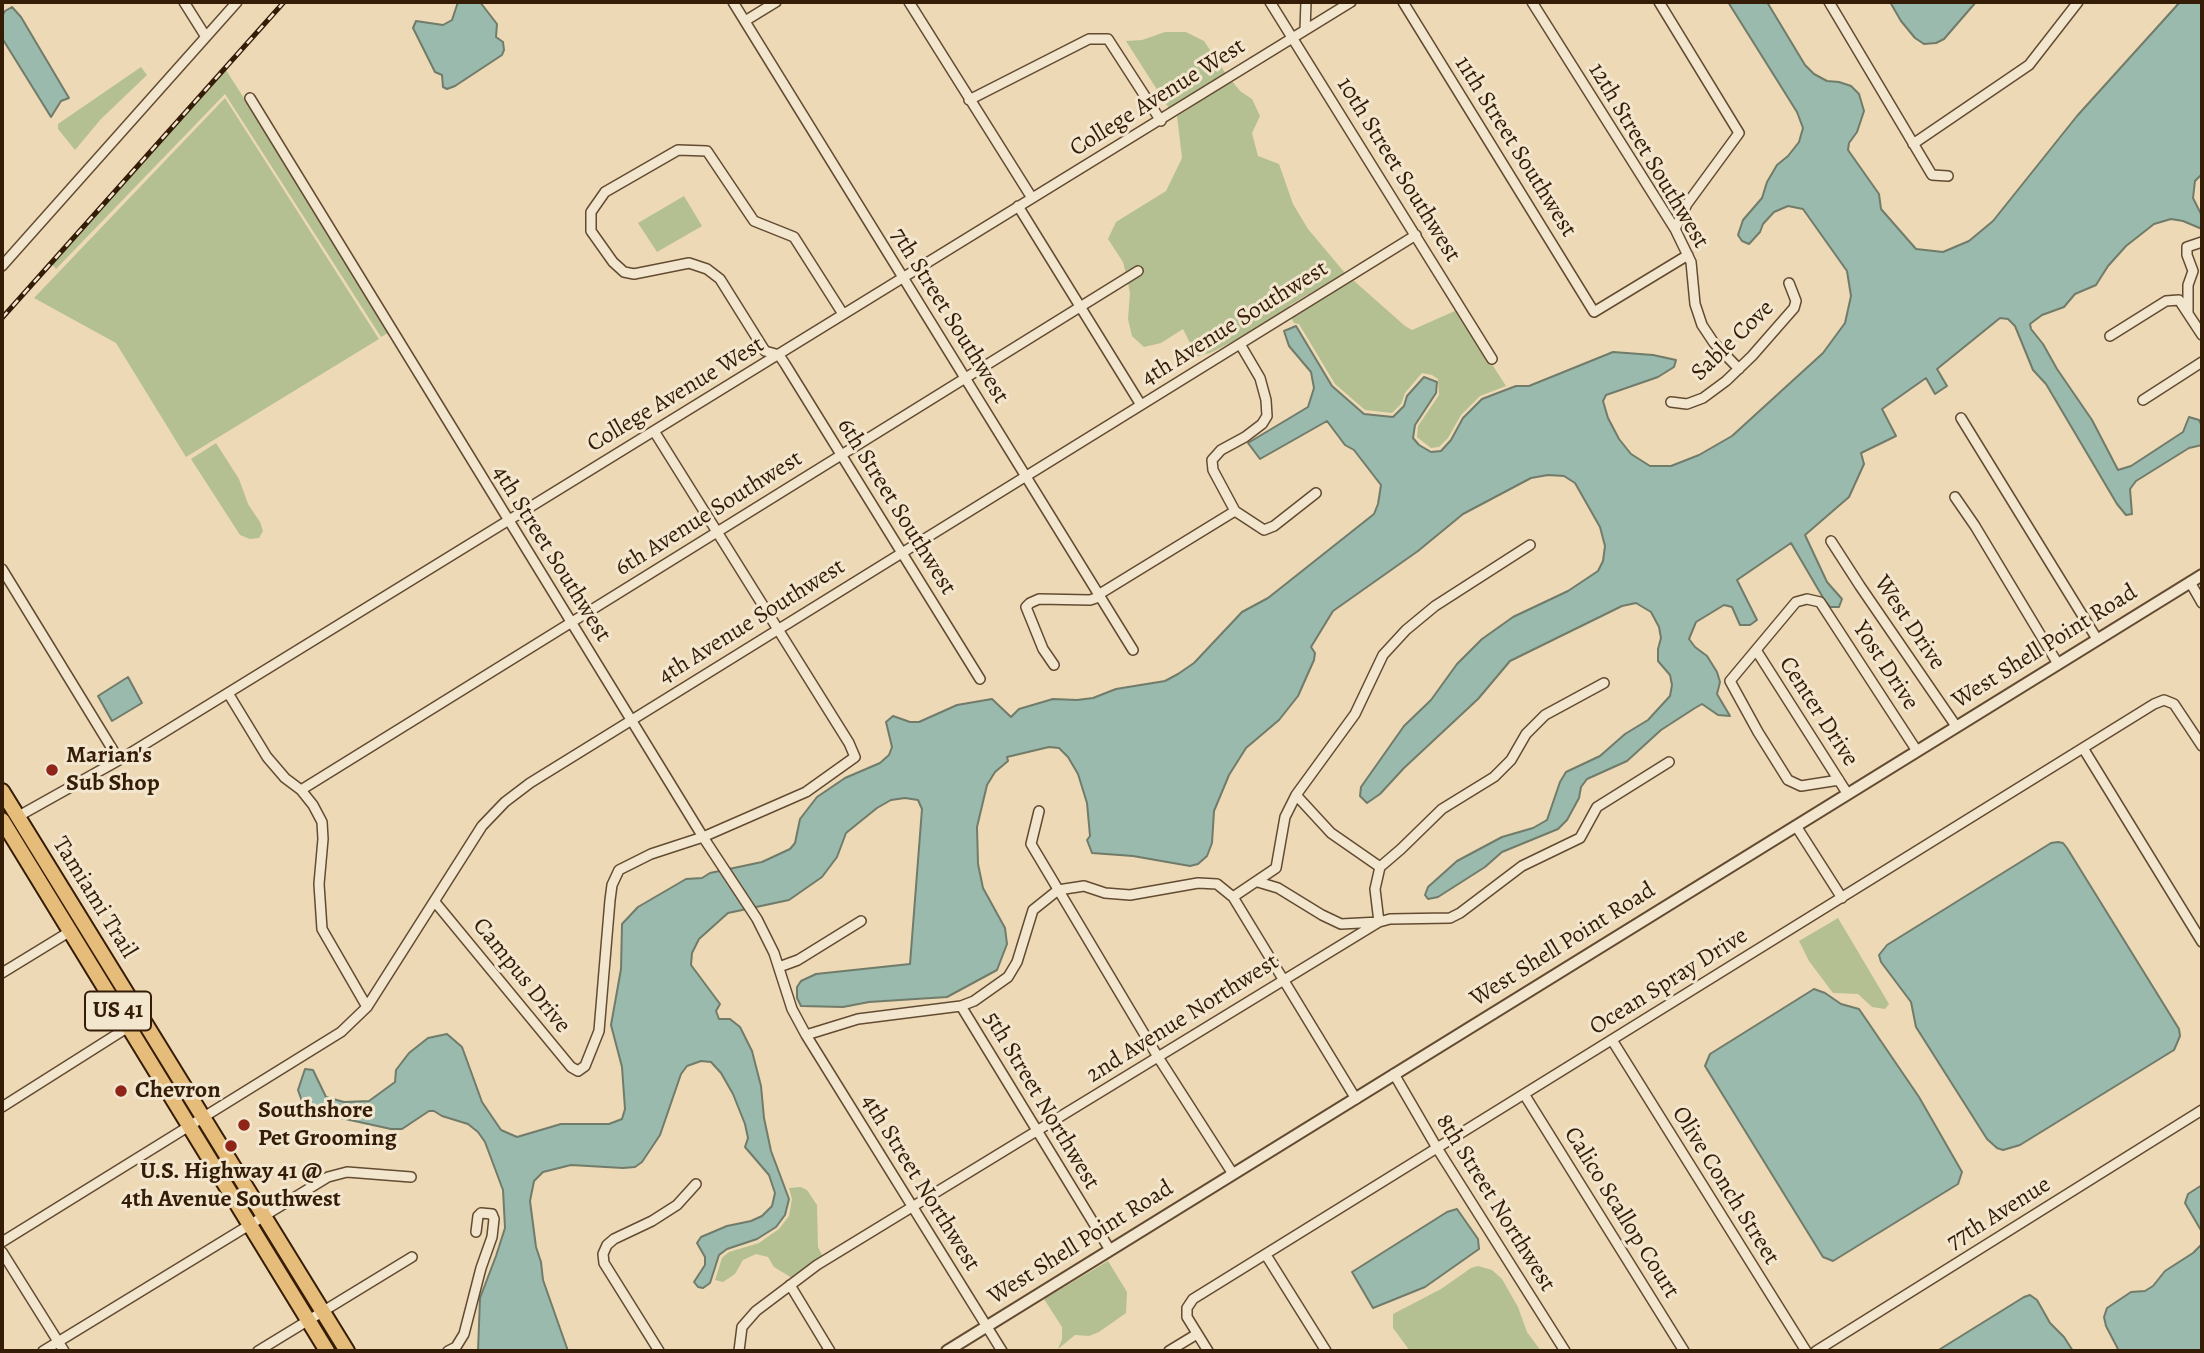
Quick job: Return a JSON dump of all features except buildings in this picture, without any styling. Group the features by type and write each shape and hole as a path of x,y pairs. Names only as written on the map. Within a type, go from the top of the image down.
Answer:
{"main road":[{"name":"Tamiami Trail","path":"2,791 346,1351"},
{"name":"Tamiami Trail","path":"2,820 327,1351"},
{"path":"69,932 75,930 93,939"}],"street":[{"path":"184,2 206,37"},
{"path":"2,266 237,2"},
{"name":"7th Street Southwest","path":"733,2 1133,650"},
{"path":"745,21 776,2"},
{"path":"909,2 1032,198"},
{"name":"10th Street Southwest","path":"1270,2 1492,359"},
{"path":"1305,30 1306,2"},
{"name":"College Avenue West","path":"18,817 119,760 1351,2"},
{"name":"11th Street Southwest","path":"1403,2 1594,312 1688,256"},
{"name":"12th Street Southwest","path":"1532,2 1675,229 1693,272 1695,304 1702,325 1714,343 1739,369"},
{"path":"1658,2 1739,133 1687,204 1675,229"},
{"path":"1829,2 1932,175 1948,176"},
{"path":"1913,144 2029,65 2078,2"},
{"path":"969,100 1088,39 1108,39 1161,121"},
{"name":"4th Street Southwest","path":"250,98 703,837 757,919 779,967 792,1009 806,1035"},
{"name":"6th Street Southwest","path":"844,314 794,237 754,221 707,151 678,150 605,192 591,212 591,231 613,262 624,272 634,274 689,263 707,269 720,278 765,351 779,355 980,679"},
{"path":"1018,206 1141,405"},
{"name":"4th Avenue Southwest","path":"2,1242 341,1032 367,1007 482,826 505,802 530,783 1416,236"},
{"path":"2188,312 2188,285 2197,276 2187,255 2188,247 2202,242"},
{"name":"6th Avenue Southwest","path":"301,790 1138,271"},
{"name":"Sable Cove","path":"1671,402 1686,404 1703,398 1739,369 1794,308 1796,301 1789,283"},
{"path":"2110,336 2166,301 2179,300 2202,335"},
{"path":"1240,344 1260,378 1267,416 1262,424 1245,437 1220,450 1213,460 1213,470 1235,511 1265,530 1316,493"},
{"path":"2143,400 2202,362"},
{"path":"1961,418 2097,639"},
{"path":"654,431 849,743 855,757 806,792 703,837"},
{"path":"1955,497 2058,664"},
{"path":"1054,665 1043,649 1026,607 1030,603 1039,599 1090,600 1235,511"},
{"name":"West Drive","path":"1831,541 1956,726"},
{"path":"1233,897 1276,868 1285,817 1296,795 1355,714 1383,655 1434,606 1530,545"},
{"path":"2,569 119,760"},
{"name":"West Shell Point Road","path":"947,1351 2202,575"},
{"path":"2190,582 2202,603"},
{"name":"Yost Drive","path":"1756,650 1796,602 1807,599 1820,602 1917,751"},
{"path":"1756,650 1730,681 1788,780 1801,786 1839,780"},
{"name":"Center Drive","path":"1756,650 1847,793"},
{"path":"1258,882 1278,888 1341,925 1379,922 1375,889 1380,867 1441,809 1494,777 1511,760 1526,734 1545,715 1604,683"},
{"path":"228,693 267,757 285,778 301,790 322,821 319,884 322,929 367,1007"},
{"name":"Ocean Spray Drive","path":"1208,1351 1187,1317 1187,1308 1194,1299 2154,704 2164,700 2174,704 2202,746"},
{"path":"2083,748 2202,942"},
{"name":"2nd Avenue Northwest","path":"739,1351 742,1327 756,1311 790,1284 1379,922 1390,919 1450,918 1460,913 1522,866 1580,838 1597,807 1669,762"},
{"path":"1296,795 1331,833 1380,867"},
{"path":"1039,811 1031,844 1158,1057 1233,1174"},
{"path":"1796,826 1842,898"},
{"name":"Campus Drive","path":"435,902 570,1067 578,1072 585,1066 598,1031 610,900 612,885 619,870 651,854 703,837"},
{"path":"806,1035 858,1019 961,1006 994,988 1008,976 1017,962 1034,910 1058,890 1084,886 1105,893 1130,895 1207,883 1217,884 1233,897 1356,1099"},
{"path":"779,967 798,960 861,921"},
{"path":"2,973 69,932"},
{"name":"5th Street Northwest","path":"961,1006 1110,1250"},
{"path":"2,1107 129,1029 137,1012"},
{"name":"4th Street Northwest","path":"806,1035 1002,1351"},
{"name":"Olive Conch Street","path":"1612,1040 1806,1351"},
{"name":"8th Street Northwest","path":"1394,1074 1565,1351"},
{"name":"Calico Scallop Court","path":"1524,1094 1684,1351"},
{"name":"77th Avenue","path":"1816,1351 2202,1110"},
{"path":"43,1351 328,1177 347,1172 411,1177"},
{"path":"659,1351 604,1263 603,1254 614,1239 652,1221 677,1205 696,1184"},
{"path":"448,1351 456,1347 464,1334 492,1237 492,1213 481,1213 478,1216 476,1231"},
{"path":"2,1252 64,1351"},
{"path":"1266,1255 1326,1351"},
{"path":"258,1351 412,1257"},
{"path":"790,1284 830,1351"},
{"path":"1169,1351 1197,1334"}],"green space":[{"path":"1165,32 1186,32 1204,41 1226,74 1170,110 1126,41 1142,40"},
{"path":"141,67 147,75 101,119 75,150 58,129 58,124"},
{"path":"226,70 388,333 381,337 225,94 56,269 52,264"},
{"path":"1232,81 1252,99 1260,116 1252,133 1258,156 1279,164 1293,204 1308,229 1345,273 1246,335 1210,353 1192,358 1191,345 1183,329 1161,343 1144,347 1132,336 1128,319 1128,283 1144,273 1139,266 1126,274 1123,262 1108,239 1116,222 1166,191 1182,158 1177,116"},
{"path":"225,98 379,339 186,457 116,343 34,298"},
{"path":"684,196 702,226 657,252 638,223"},
{"path":"1353,280 1412,330 1457,310 1506,386 1480,396 1461,415 1448,438 1439,447 1431,448 1417,437 1418,426 1439,395 1438,379 1422,373 1392,413 1365,410 1335,384 1299,324 1294,323 1291,317"},
{"path":"216,443 239,479 248,504 260,522 263,531 259,538 250,539 240,535 191,459"},
{"path":"1838,918 1889,1004 1885,1009 1872,1007 1858,994 1833,993 1809,961 1799,941"},
{"path":"801,1187 807,1190 817,1205 818,1247 823,1257 792,1278 774,1267 768,1257 756,1254 743,1260 735,1274 723,1282 715,1280 722,1258 729,1252 759,1243 779,1229 789,1216 792,1199 789,1188"},
{"path":"1108,1261 1127,1292 1126,1313 1099,1332 1089,1336 1075,1335 1058,1349 1062,1339 1062,1327 1044,1299"},
{"path":"1478,1266 1492,1270 1502,1279 1518,1307 1527,1332 1541,1351 1410,1351 1393,1328 1393,1314"}],"shaded area":[{"path":"458,2 480,2 497,24 496,37 503,42 504,50 502,55 447,89 443,87 442,75 435,72 413,28 416,21 443,25 452,20"},
{"path":"1728,2 1767,2 1805,65 1814,74 1827,81 1851,86 1859,94 1864,111 1848,150 1879,194 1881,209 1916,249 1943,252 1969,241 1993,221 2077,116 2180,2 2202,2 2202,174 2195,181 2193,198 2202,216 2202,229 2171,219 2154,224 2126,246 2096,285 2075,294 2064,307 2042,315 2030,324 2092,420 2118,470 2131,466 2183,432 2189,417 2199,420 2202,426 2202,445 2189,448 2136,481 2130,489 2132,514 2126,515 2046,384 2033,370 2015,326 2008,319 2000,318 1937,369 1947,386 1935,394 1926,378 1882,409 1896,436 1861,453 1864,464 1849,497 1805,535 1827,582 1842,599 1839,607 1830,607 1825,601 1791,543 1737,580 1757,620 1750,625 1740,625 1732,607 1724,605 1696,622 1689,639 1707,656 1717,672 1720,682 1717,694 1730,716 1718,715 1702,704 1695,708 1661,730 1627,761 1587,779 1567,820 1558,829 1502,852 1485,867 1438,897 1428,899 1425,895 1428,887 1457,861 1502,837 1533,828 1547,820 1566,772 1600,756 1625,734 1648,720 1670,696 1670,675 1658,661 1661,638 1651,612 1636,603 1622,606 1510,661 1478,699 1380,794 1367,803 1360,796 1361,787 1404,726 1431,700 1457,664 1482,639 1513,617 1568,591 1598,571 1603,561 1605,546 1600,527 1575,483 1564,476 1531,478 1463,514 1418,551 1333,611 1311,647 1315,653 1314,660 1298,696 1279,720 1246,748 1229,775 1214,811 1212,843 1207,856 1198,864 1190,866 1133,856 1092,853 1087,840 1090,836 1087,803 1078,774 1068,757 1059,748 1049,747 1007,757 1008,761 995,772 987,785 977,827 978,864 983,888 1005,928 1007,944 997,970 947,997 869,1002 843,1007 801,1006 797,998 797,987 801,981 816,974 910,964 922,809 918,800 891,800 846,833 837,857 822,877 789,900 728,913 699,939 692,953 691,965 720,1004 716,1011 719,1019 730,1019 740,1027 752,1051 761,1086 771,1151 789,1199 785,1215 776,1227 757,1239 727,1249 719,1255 710,1283 703,1288 694,1282 705,1265 705,1257 697,1243 701,1237 762,1216 772,1206 775,1193 769,1175 745,1147 748,1138 745,1124 721,1073 711,1062 701,1061 687,1066 681,1074 660,1135 642,1162 635,1167 623,1168 571,1165 543,1172 534,1181 530,1201 536,1247 543,1280 568,1351 478,1351 480,1298 505,1228 503,1190 485,1142 468,1124 434,1111 429,1111 402,1129 391,1129 309,1111 304,1107 298,1090 305,1069 313,1070 326,1097 344,1102 369,1101 395,1082 396,1070 409,1053 428,1038 447,1034 462,1047 482,1102 501,1130 517,1137 561,1124 609,1124 622,1119 625,1109 622,1067 611,1025 621,969 622,924 638,907 686,879 702,878 710,873 762,862 790,849 795,843 800,819 817,797 845,778 880,763 889,755 892,747 886,722 893,716 919,722 957,705 992,699 1011,717 1019,709 1053,699 1093,698 1116,689 1165,681 1194,663 1242,612 1268,598 1374,514 1381,485 1327,421 1260,459 1248,443 1308,407 1314,388 1311,372 1289,346 1284,331 1296,326 1332,386 1364,414 1393,417 1424,377 1437,382 1436,393 1415,425 1413,438 1431,452 1441,451 1451,440 1463,418 1482,399 1516,386 1529,386 1613,352 1676,360 1674,367 1658,377 1606,395 1603,401 1619,439 1631,454 1650,466 1671,466 1699,455 1732,436 1823,353 1845,323 1851,296 1847,271 1803,209 1788,206 1774,212 1749,244 1742,241 1738,235 1743,220 1762,198 1777,165 1799,142 1803,128 1797,112"},
{"path":"1890,2 1976,2 1944,39 1924,44 1915,38 1901,21"},
{"path":"12,7 21,17 69,98 61,101 51,117 2,38 2,16"},
{"path":"128,677 142,703 112,721 98,696"},
{"path":"2058,842 2067,848 2179,1029 2180,1036 2174,1050 2020,1145 2003,1150 1987,1139 1916,1027 1911,1002 1881,962 1879,955 1887,945 2051,843"},
{"path":"1814,989 1841,1004 1859,1009 1919,1097 1962,1172 1958,1184 1833,1261 1823,1257 1705,1066 1710,1054"},
{"path":"2202,1185 2202,1232 2185,1203 2188,1194"},
{"path":"1457,1209 1478,1239 1479,1249 1425,1287 1373,1308 1352,1272 1447,1212"},
{"path":"2202,1244 2202,1351 2119,1351 2106,1326 2104,1317 2107,1308 2131,1292 2145,1291 2153,1286 2165,1271"},
{"path":"2030,1295 2037,1300 2050,1323 2073,1351 1937,1351 2024,1297"}],"railway":[{"path":"2,318 284,2"}],"place":[{"name":"Marian's Sub Shop","path":"52,770"},
{"name":"Chevron","path":"121,1091"},
{"name":"Southshore Pet Grooming","path":"244,1125"},
{"name":"U.S. Highway 41 @ 4th Avenue Southwest","path":"231,1146"}]}
